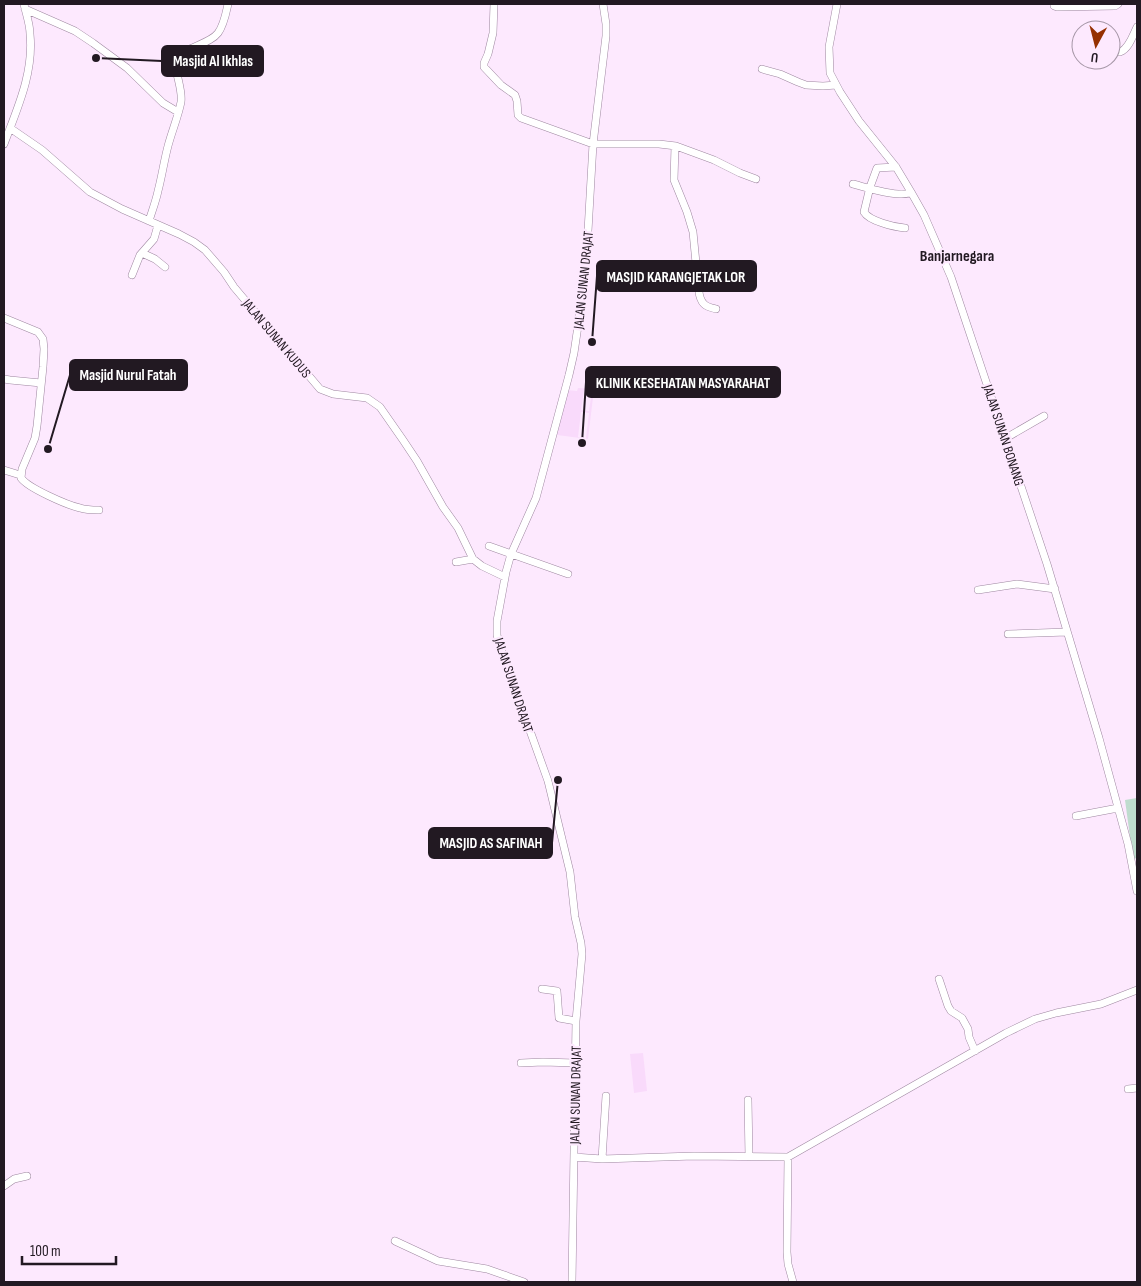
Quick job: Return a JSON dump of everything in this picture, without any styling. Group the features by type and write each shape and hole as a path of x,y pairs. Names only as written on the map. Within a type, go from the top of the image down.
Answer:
{"street":[{"path":"149,221 178,112 181,94 176,68 177,60 183,53 217,34 224,22 228,4"},
{"path":"494,4 493,33 484,63 485,69 501,85 515,95 518,115 521,118 593,144 659,144 675,146 714,160 756,179"},
{"name":"JALAN SUNAN DRAJAT","path":"572,1282 576,1021 582,948 575,917 570,872 548,781 511,681 498,641 497,627 498,610 511,554 537,494 574,354 588,231 593,144 606,36 603,4"},
{"name":"JALAN SUNAN BONANG","path":"837,4 829,47 830,73 859,121 896,167 911,192 928,222 951,277 1055,589 1128,844 1137,891"},
{"path":"1054,4 1057,7 1115,6 1118,4"},
{"path":"24,7 75,31 93,43 127,68 163,103 178,112"},
{"path":"4,144 25,85 29,65 31,37 24,7"},
{"path":"1121,51 1129,44 1137,27"},
{"path":"762,69 806,85 836,85"},
{"name":"JALAN SUNAN KUDUS","path":"10,128 42,150 90,192 122,209 188,238 205,250 320,389 334,394 366,398 380,408 417,461 443,507 458,528 473,559"},
{"path":"675,146 674,180 693,232 696,263 699,267 698,283 700,295 706,306 716,309"},
{"path":"896,167 877,168 864,212 865,215 894,227 905,228"},
{"path":"853,184 897,194 911,192"},
{"path":"132,276 142,253 154,239 158,225"},
{"path":"142,253 155,259 165,267"},
{"path":"4,318 42,336 44,349 36,432 20,475 21,479 26,484 81,509 99,510"},
{"path":"4,379 42,383"},
{"path":"1006,438 1044,416"},
{"path":"4,470 20,475"},
{"path":"489,546 568,574"},
{"path":"456,562 473,559 482,566 505,577"},
{"path":"978,590 1017,584 1055,589"},
{"path":"1008,634 1067,632"},
{"path":"1076,816 1118,808"},
{"path":"939,979 948,1006 951,1011 962,1018 968,1029 975,1051"},
{"path":"542,989 557,992 559,1018 576,1021"},
{"path":"574,1157 602,1159 694,1156 788,1157 1006,1033 1035,1019 1101,1004 1137,990"},
{"path":"520,1063 575,1063"},
{"path":"1128,1089 1137,1088"},
{"path":"602,1159 606,1096"},
{"path":"748,1100 749,1157"},
{"path":"788,1157 787,1252 793,1282"},
{"path":"4,1186 14,1179 26,1176"},
{"path":"395,1240 438,1261 487,1269 524,1282"}],"shaded area":[{"path":"578,388 594,389 588,439 557,435 567,390 577,391","holes":["584,390 592,390 589,411 581,410","581,412 589,413 586,438 578,437"]},
{"path":"643,1053 647,1091 634,1093 630,1054"}],"green space":[{"path":"1137,798 1137,858 1133,859 1125,800"}],"place":[{"name":"Masjid Al Ikhlas","path":"96,58"},
{"name":"MASJID KARANGJETAK LOR","path":"592,342"},
{"name":"KLINIK KESEHATAN MASYARAHAT","path":"582,443"},
{"name":"Masjid Nurul Fatah","path":"48,449"},
{"name":"MASJID AS SAFINAH","path":"558,780"}],"district":[{"name":"Banjarnegara","path":"957,255"}]}
